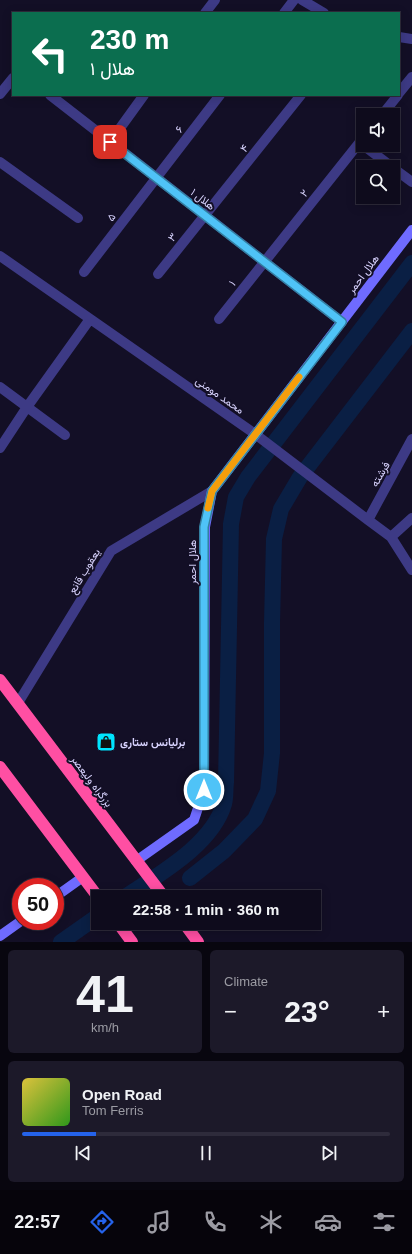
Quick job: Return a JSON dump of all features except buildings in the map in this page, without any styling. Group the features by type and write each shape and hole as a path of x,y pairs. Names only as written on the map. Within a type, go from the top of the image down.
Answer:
{"highway":[{"name":"بزرگراه ولیعصر","path":"0,680 159,890"},
{"path":"0,767 93,890"},
{"path":"123,930 132,942"},
{"path":"189,930 198,942"}],"main road":[{"name":"هلال احمر","path":"136,861 194,820 204,790 204,527 212,491 260,438 342,322 412,230"},
{"path":"64,891 83,877"},
{"path":"0,936 12,927"}],"street":[{"path":"206,12 215,0"},
{"path":"285,12 294,0"},
{"path":"302,0 322,12"},
{"path":"400,37 412,39"},
{"path":"400,92 412,77"},
{"path":"0,94 12,79"},
{"name":"هلال ۱","path":"51,96 342,322"},
{"path":"110,142 143,96"},
{"name":"۶","path":"157,178 219,96"},
{"name":"۴","path":"205,215 300,96"},
{"path":"387,108 396,96"},
{"name":"۲","path":"265,262 356,150"},
{"path":"374,152 384,160"},
{"path":"0,162 78,218"},
{"path":"400,173 412,182"},
{"name":"۵","path":"84,272 157,178"},
{"name":"۳","path":"158,274 205,215"},
{"name":"محمد مومنی","path":"0,256 260,438 368,520 391,538 412,570"},
{"name":"۱","path":"219,319 265,262"},
{"path":"0,448 27,407 90,319"},
{"path":"0,387 65,435"},
{"name":"فرشته","path":"368,520 412,439"},
{"name":"یعقوب قانع","path":"18,703 111,551 212,491"},
{"path":"391,538 412,518"}],"waterway":[{"path":"135,890 183,857 196,845 208,833 218,819 224,804 226,782 231,524 236,497 248,477 412,263"},
{"path":"190,878 224,851 255,819 268,791 272,753 272,623 274,539 281,509 300,477 412,331"},
{"path":"61,942 91,921"}],"slow traffic":[{"path":"208,508 212,491 299,377"}],"place":[{"name":"برلیانس ستاری","path":"106,742"}],"route":[{"path":"110,142 342,322 212,491 204,527 204,790"}]}
